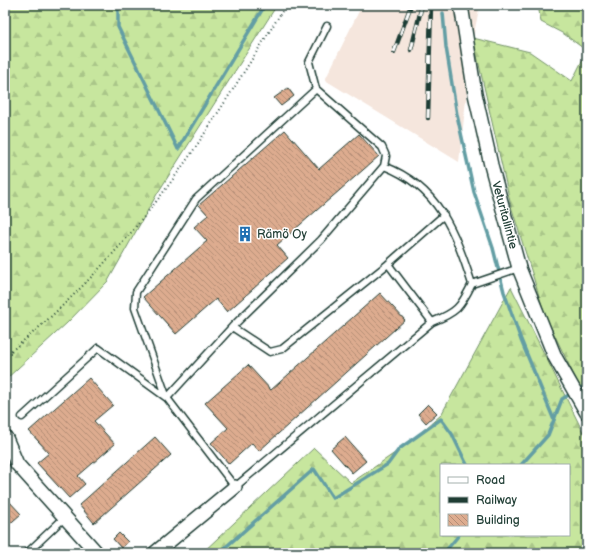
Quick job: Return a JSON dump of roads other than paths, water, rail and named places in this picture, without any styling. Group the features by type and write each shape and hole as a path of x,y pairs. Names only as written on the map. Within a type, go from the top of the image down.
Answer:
{"street":[{"name":"Veturitallintie","path":"461,5 475,94 486,144 519,268 555,357 587,413"},
{"path":"6,438 17,464 97,553"},
{"path":"155,553 235,487"}],"lane":[{"path":"167,398 232,327 321,240 384,166 386,156 382,147 316,89 309,62 327,26"},
{"path":"167,398 135,308 136,292 196,199 316,89"},
{"path":"384,166 399,172 420,186 444,215 460,248 472,284"},
{"path":"232,327 270,352 282,349 388,264 444,215"},
{"path":"388,264 432,322"},
{"path":"22,417 98,348 167,398 235,487 432,322 449,315 462,304 472,284 519,268"},
{"path":"27,553 64,518"}],"waterway":[{"path":"118,5 118,27 178,149"},
{"path":"178,149 265,5"},
{"path":"443,13 446,47 457,115 474,192 493,248 504,292 521,340 554,420"},
{"path":"577,390 587,385"},
{"path":"522,464 548,435 562,399 572,393"},
{"path":"219,553 314,469 333,498 388,464 399,449 441,419 452,434 467,464"},
{"path":"444,553 458,536"}],"railway":[{"path":"394,52 411,5"},
{"path":"411,50 422,5"},
{"path":"428,118 431,5"}],"place":[{"name":"Rämö Oy","path":"245,234"}]}
